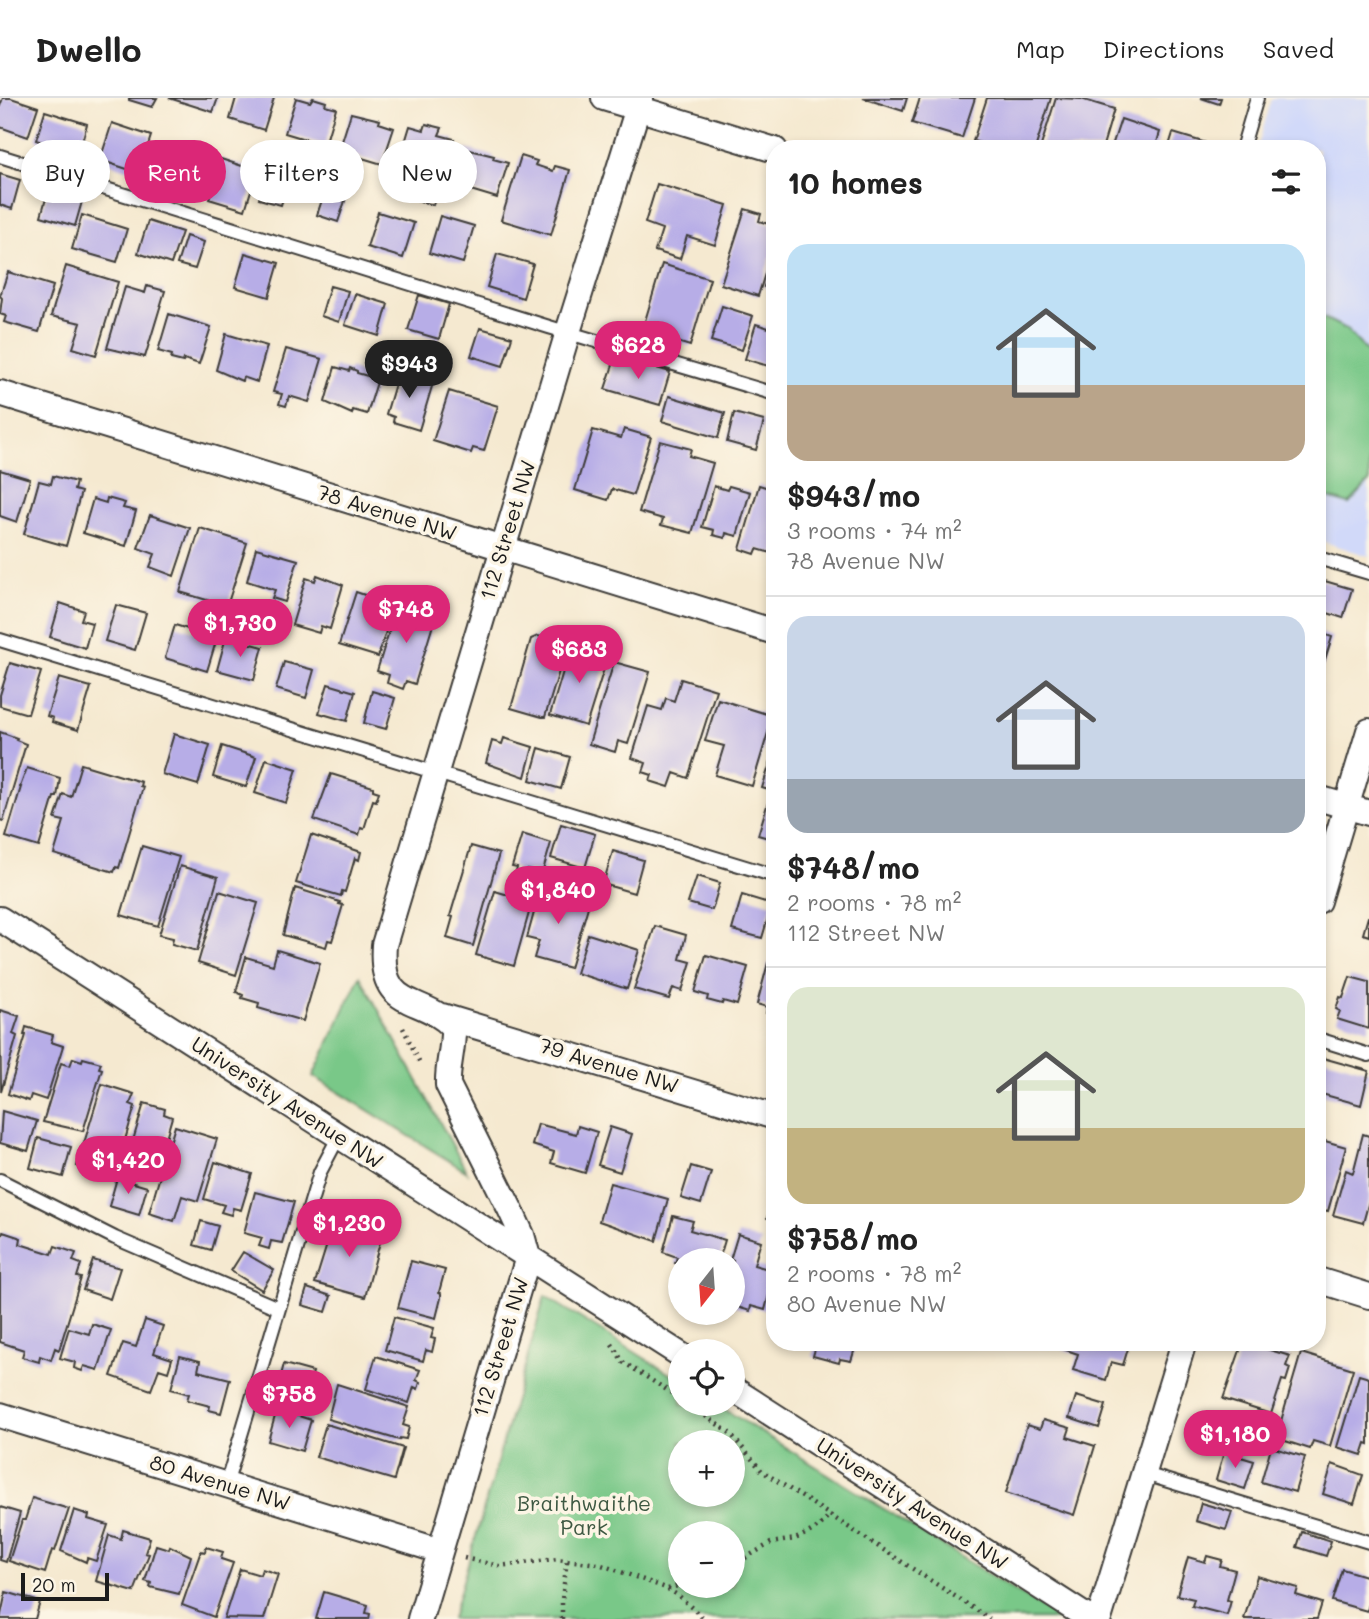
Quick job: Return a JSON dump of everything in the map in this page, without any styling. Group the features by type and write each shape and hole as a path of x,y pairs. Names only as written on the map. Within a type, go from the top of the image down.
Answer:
{"street":[{"path":"604,98 640,103 766,147"},
{"name":"112 Street NW","path":"402,1000 386,976 384,945 568,332 640,103"},
{"name":"78 Avenue NW","path":"0,393 766,629"},
{"path":"1326,883 1358,810 1369,731"},
{"path":"1326,800 1358,810"},
{"name":"University Avenue NW","path":"0,919 668,1347"},
{"path":"402,1000 442,1016 453,1027 447,1072 448,1085"},
{"name":"79 Avenue NW","path":"442,1016 766,1114"},
{"name":"112 Street NW","path":"420,1619 528,1256 510,1209 448,1085"},
{"path":"1326,1283 1369,1296"},
{"path":"1099,1619 1181,1351"},
{"name":"University Avenue NW","path":"745,1397 1090,1619"},
{"name":"80 Avenue NW","path":"0,1415 440,1551"}],"lane":[{"path":"1245,140 1257,98"},
{"path":"0,156 766,391"},
{"path":"1326,560 1369,573"},
{"path":"0,640 766,873"},
{"path":"1326,1042 1369,1055"},
{"path":"226,1485 320,1172 339,1136"},
{"path":"0,1180 115,1238 278,1308"},
{"path":"1145,1474 1369,1542"}],"path":[{"path":"402,1000 402,1025 423,1069 448,1085"},
{"path":"606,1334 623,1362 668,1391"},
{"path":"705,1416 730,1433 762,1471 990,1619"},
{"path":"745,1558 771,1543 795,1539 808,1533 820,1526 830,1514"},
{"path":"440,1551 499,1566 568,1560 599,1564 668,1589"},
{"path":"562,1619 568,1560"},
{"path":"679,1598 704,1619"}],"shaded area":[{"path":"1272,98 1369,98 1369,556 1326,543 1326,140 1260,140"}],"green space":[{"path":"1326,319 1346,329 1369,354 1369,482 1349,504 1326,497"},
{"path":"360,976 467,1172 313,1076"},
{"name":"Braithwaithe Park","path":"545,1296 668,1373 668,1416 735,1416 1060,1619 452,1619"}],"building":[{"path":"3,98 38,107 28,137 0,127 0,106"},
{"path":"129,98 157,98 152,107"},
{"path":"169,98 218,98 213,112"},
{"path":"236,98 274,98 264,130 230,119"},
{"path":"296,98 310,102 313,98 336,108 326,140 308,140 285,133"},
{"path":"863,98 907,98 903,111"},
{"path":"920,98 975,98 962,138 912,123"},
{"path":"987,98 1051,98 1038,140 973,140"},
{"path":"1056,98 1081,99 1114,109 1105,140 1043,140"},
{"path":"1201,98 1221,98 1219,104"},
{"path":"45,111 87,124 83,140 36,140"},
{"path":"351,113 380,120 379,123 394,128 390,140 378,140 378,163 364,159 364,140 342,140"},
{"path":"1121,119 1160,132 1158,140 1114,140"},
{"path":"112,123 151,136 150,140 124,140 124,168 110,163 110,140 106,140"},
{"path":"426,124 442,128 439,135 454,140 406,140 410,126 424,130"},
{"path":"1173,133 1196,140 1171,140"},
{"path":"477,152 508,163 497,198 477,192"},
{"path":"521,156 537,161 535,165 553,171 555,166 570,170 551,235 501,220"},
{"path":"226,161 240,165 240,203 247,203 245,210 222,203 226,203"},
{"path":"0,174 20,180 12,209 0,205"},
{"path":"657,184 727,205 715,245 687,236 680,259 655,251 662,229 645,223"},
{"path":"45,203 82,203 75,226 41,216"},
{"path":"321,203 344,203 338,222 317,215"},
{"path":"745,209 761,214 759,221 766,223 766,271 758,296 721,284"},
{"path":"378,212 414,223 403,258 367,247"},
{"path":"82,215 127,229 117,262 72,249"},
{"path":"440,216 474,226 463,263 429,253"},
{"path":"148,221 182,232 171,264 138,253"},
{"path":"186,236 204,242 195,269 177,264"},
{"path":"245,253 279,263 269,297 235,287"},
{"path":"497,254 533,264 523,298 487,287"},
{"path":"662,264 710,279 690,346 642,331"},
{"path":"66,266 118,282 96,355 73,348 81,323 51,316"},
{"path":"8,272 53,286 39,332 4,322 6,316 0,314 0,296"},
{"path":"147,286 165,291 145,357 107,348 125,287 145,293"},
{"path":"330,286 348,291 339,322 321,316"},
{"path":"355,294 388,304 379,336 345,325"},
{"path":"419,295 449,304 439,339 408,330"},
{"path":"722,306 753,316 742,350 711,341"},
{"path":"169,314 211,327 199,364 184,359 183,362 171,359 172,355 158,351"},
{"path":"756,324 766,327 766,365 745,359"},
{"path":"480,328 512,337 503,366 471,356"},
{"path":"226,334 267,346 257,382 243,377 242,381 216,370"},
{"path":"286,349 322,359 309,402 289,396 286,406 279,404 282,394 273,392"},
{"path":"616,356 670,372 660,405 605,389"},
{"path":"335,367 349,371 350,368 378,379 367,414 353,410 352,414 325,402"},
{"path":"407,370 421,375 420,379 433,383 419,430 393,422 394,417 386,414 398,374 406,376"},
{"path":"449,391 498,406 484,451 473,448 471,453 433,441"},
{"path":"669,396 725,413 718,438 662,421"},
{"path":"734,413 764,421 756,450 727,442"},
{"path":"624,429 651,437 633,495 612,489 608,500 575,490 593,430 621,438"},
{"path":"660,441 691,449 689,456 713,463 692,533 661,525 663,519 639,512"},
{"path":"0,470 30,479 17,522 0,516"},
{"path":"53,476 76,482 74,490 81,492 66,546 24,534 39,481 51,484"},
{"path":"759,485 766,487 766,552 757,549 755,554 740,549"},
{"path":"714,486 727,490 729,486 750,492 737,536 726,533 725,538 713,535 714,530 702,527"},
{"path":"107,498 125,503 123,508 136,511 126,546 83,533 93,499 106,503"},
{"path":"150,515 190,528 174,576 150,567 155,554 138,548"},
{"path":"200,528 247,543 227,606 180,592"},
{"path":"256,548 298,560 285,602 272,598 275,590 247,581"},
{"path":"317,575 343,585 330,629 321,626 319,633 292,625 306,578 315,581"},
{"path":"1326,581 1352,589 1343,618 1326,613"},
{"path":"356,592 394,605 378,657 339,645"},
{"path":"398,602 428,611 427,615 435,618 415,684 406,681 403,689 387,683 389,675 377,671"},
{"path":"60,603 84,611 81,620 92,623 85,648 50,637"},
{"path":"116,605 146,613 135,650 105,641"},
{"path":"175,625 217,638 207,671 165,658"},
{"path":"1326,635 1332,637 1326,656"},
{"path":"538,636 567,645 545,717 511,708 531,639"},
{"path":"226,637 263,647 254,680 217,670"},
{"path":"577,645 602,653 607,659 586,726 550,715 570,648"},
{"path":"284,662 314,670 306,698 276,689"},
{"path":"614,662 650,672 628,744 618,741 615,752 589,744"},
{"path":"10,663 41,672 28,714 0,706 0,695"},
{"path":"59,678 91,687 78,730 52,722 53,718 47,716"},
{"path":"681,679 716,690 688,778 674,773 669,787 650,781 652,775 643,772 646,763 632,758 648,706 662,710 666,698 674,701"},
{"path":"328,684 355,692 347,721 319,713"},
{"path":"372,691 395,698 386,729 364,723"},
{"path":"718,699 766,714 766,739 752,786 715,775 724,746 705,741"},
{"path":"0,732 26,744 3,821 0,820"},
{"path":"174,734 210,745 198,785 162,774"},
{"path":"504,738 533,747 525,777 486,763 492,741 502,744"},
{"path":"222,746 256,757 246,787 213,777"},
{"path":"539,748 570,757 561,789 530,780"},
{"path":"266,759 297,769 286,803 255,793"},
{"path":"81,764 141,782 140,786 143,787 119,868 116,867 114,872 54,854 64,821 55,819 63,794 71,797"},
{"path":"27,768 60,778 57,797 54,797 39,847 6,837"},
{"path":"331,774 373,787 373,790 379,792 359,835 314,820"},
{"path":"766,809 766,837 758,835"},
{"path":"561,824 595,834 585,868 551,858"},
{"path":"522,834 551,843 542,874 528,870 527,875 516,872 517,868 512,867"},
{"path":"311,835 361,852 359,860 355,858 345,892 342,891 341,896 296,883"},
{"path":"142,846 179,857 158,926 121,915"},
{"path":"471,846 499,854 473,946 447,938 453,917 450,916"},
{"path":"613,851 643,860 634,893 603,884"},
{"path":"180,866 218,877 197,951 172,944 173,938 159,935"},
{"path":"697,876 720,883 712,910 688,903"},
{"path":"541,887 590,900 570,968 534,958 539,941 527,938"},
{"path":"295,888 343,905 332,941 328,940 326,947 283,935"},
{"path":"219,891 258,903 236,975 198,963"},
{"path":"495,891 532,902 514,966 476,955"},
{"path":"742,895 766,902 766,924 762,938 732,930"},
{"path":"1369,917 1369,936 1363,934"},
{"path":"655,926 686,935 680,959 691,962 682,991 673,988 669,999 634,989"},
{"path":"588,934 639,950 627,989 576,973"},
{"path":"277,950 320,963 303,1021 258,1008 259,1003 242,998 243,995 236,992 246,957 273,965"},
{"path":"706,955 748,967 737,1005 707,1000 708,996 695,992"},
{"path":"766,970 766,1007 757,1004"},
{"path":"1350,977 1369,982 1369,1029 1337,1019 1340,1011 1336,1009"},
{"path":"0,1010 19,1016 13,1034 17,1036 1,1092"},
{"path":"26,1027 53,1035 51,1042 63,1046 46,1100 31,1095 29,1101 8,1094"},
{"path":"73,1058 101,1063 99,1068 102,1069 83,1131 43,1122 61,1063 70,1066"},
{"path":"1326,1059 1369,1071 1361,1105 1326,1095"},
{"path":"102,1084 134,1094 130,1104 135,1106 114,1177 77,1166"},
{"path":"144,1103 165,1109 164,1114 172,1117 157,1169 154,1168 151,1177 125,1168"},
{"path":"2,1111 37,1121 28,1151 0,1143"},
{"path":"538,1124 576,1134 578,1126 597,1132 585,1173 551,1163 554,1152 532,1145"},
{"path":"175,1126 217,1139 198,1201 182,1196 174,1221 149,1213"},
{"path":"610,1127 632,1134 620,1172 598,1165"},
{"path":"1363,1134 1369,1136 1369,1201 1363,1223 1333,1215 1346,1170 1353,1173"},
{"path":"38,1138 71,1147 63,1177 30,1168"},
{"path":"1326,1141 1346,1147 1326,1211"},
{"path":"215,1162 252,1174 241,1210 233,1208 231,1215 221,1212 224,1205 204,1199"},
{"path":"691,1166 711,1172 701,1204 681,1198"},
{"path":"117,1178 147,1187 139,1215 109,1206"},
{"path":"610,1183 668,1199 656,1241 599,1221"},
{"path":"255,1192 294,1202 282,1243 271,1241 269,1249 259,1246 262,1238 244,1233"},
{"path":"673,1216 693,1221 690,1230 725,1240 723,1248 668,1248 668,1254 663,1252"},
{"path":"201,1221 218,1226 211,1250 194,1245"},
{"path":"334,1222 382,1235 365,1297 315,1283"},
{"path":"3,1232 21,1238 20,1244 52,1254 55,1246 76,1253 73,1261 81,1264 77,1277 81,1278 59,1350 55,1348 51,1360 40,1356 39,1362 22,1357 24,1350 0,1342 0,1239"},
{"path":"738,1234 761,1241 754,1265 766,1268 765,1310 751,1306 750,1311 746,1310 746,1248 734,1248"},
{"path":"243,1252 274,1270 262,1290 231,1271"},
{"path":"93,1260 120,1268 110,1299 83,1290"},
{"path":"411,1261 445,1270 436,1318 398,1308"},
{"path":"307,1288 331,1296 326,1312 302,1305"},
{"path":"394,1317 434,1328 431,1338 435,1339 432,1352 426,1350 423,1361 385,1350"},
{"path":"145,1320 163,1326 154,1353 172,1359 168,1372 159,1369 151,1390 111,1376 123,1343 136,1347"},
{"path":"92,1324 111,1330 98,1370 84,1366 82,1371 74,1368 75,1362 60,1358 69,1328 89,1334"},
{"path":"814,1351 854,1351 851,1361 840,1359 839,1363 813,1356"},
{"path":"1069,1351 1127,1351 1123,1365 1111,1362 1106,1380 1073,1370 1078,1354"},
{"path":"1240,1351 1273,1351 1290,1356 1286,1366 1290,1368 1286,1381 1282,1380 1271,1414 1223,1399"},
{"path":"1301,1353 1353,1369 1330,1446 1313,1441 1310,1449 1276,1438"},
{"path":"180,1356 200,1361 198,1371 230,1379 221,1413 209,1410 210,1406 187,1400 189,1394 171,1389"},
{"path":"376,1356 420,1370 416,1380 420,1382 418,1389 414,1387 409,1403 366,1389"},
{"path":"284,1364 313,1372 302,1410 274,1402"},
{"path":"1359,1375 1369,1378 1369,1444 1366,1443 1362,1455 1337,1447"},
{"path":"337,1384 409,1407 403,1425 409,1427 406,1439 399,1440 328,1419"},
{"path":"1076,1396 1106,1405 1099,1428 1069,1418"},
{"path":"277,1409 311,1420 302,1451 268,1441"},
{"path":"1043,1420 1070,1428 1067,1437 1095,1446 1074,1515 1006,1493 1027,1425 1040,1429"},
{"path":"326,1424 403,1448 394,1480 316,1457"},
{"path":"1271,1447 1305,1457 1295,1492 1261,1482"},
{"path":"1224,1452 1254,1461 1245,1489 1216,1480"},
{"path":"1332,1464 1363,1475 1354,1504 1323,1494"},
{"path":"32,1498 69,1509 45,1573 9,1561"},
{"path":"1201,1503 1232,1512 1226,1530 1196,1521"},
{"path":"0,1507 20,1513 6,1562 0,1560"},
{"path":"74,1510 89,1515 88,1519 108,1525 96,1561 87,1558 86,1562 61,1551"},
{"path":"123,1530 150,1538 145,1553 149,1554 134,1592 96,1581 109,1535 121,1539"},
{"path":"1302,1532 1331,1541 1326,1556 1297,1547"},
{"path":"156,1545 169,1549 170,1546 191,1556 179,1594 150,1587 151,1583 145,1581"},
{"path":"206,1547 223,1552 221,1559 233,1563 214,1617 182,1605 201,1551 205,1552"},
{"path":"1207,1556 1222,1560 1220,1566 1235,1570 1227,1600 1231,1601 1227,1615 1192,1606 1194,1599 1177,1595 1188,1557 1205,1562"},
{"path":"240,1569 260,1575 262,1569 278,1574 264,1619 224,1618"},
{"path":"1342,1569 1369,1577 1367,1611 1332,1601"},
{"path":"1257,1576 1298,1588 1296,1595 1322,1603 1317,1619 1244,1619"},
{"path":"6,1592 40,1602 35,1619 0,1619"},
{"path":"324,1592 368,1605 366,1613 370,1614 369,1619 316,1619"}]}
